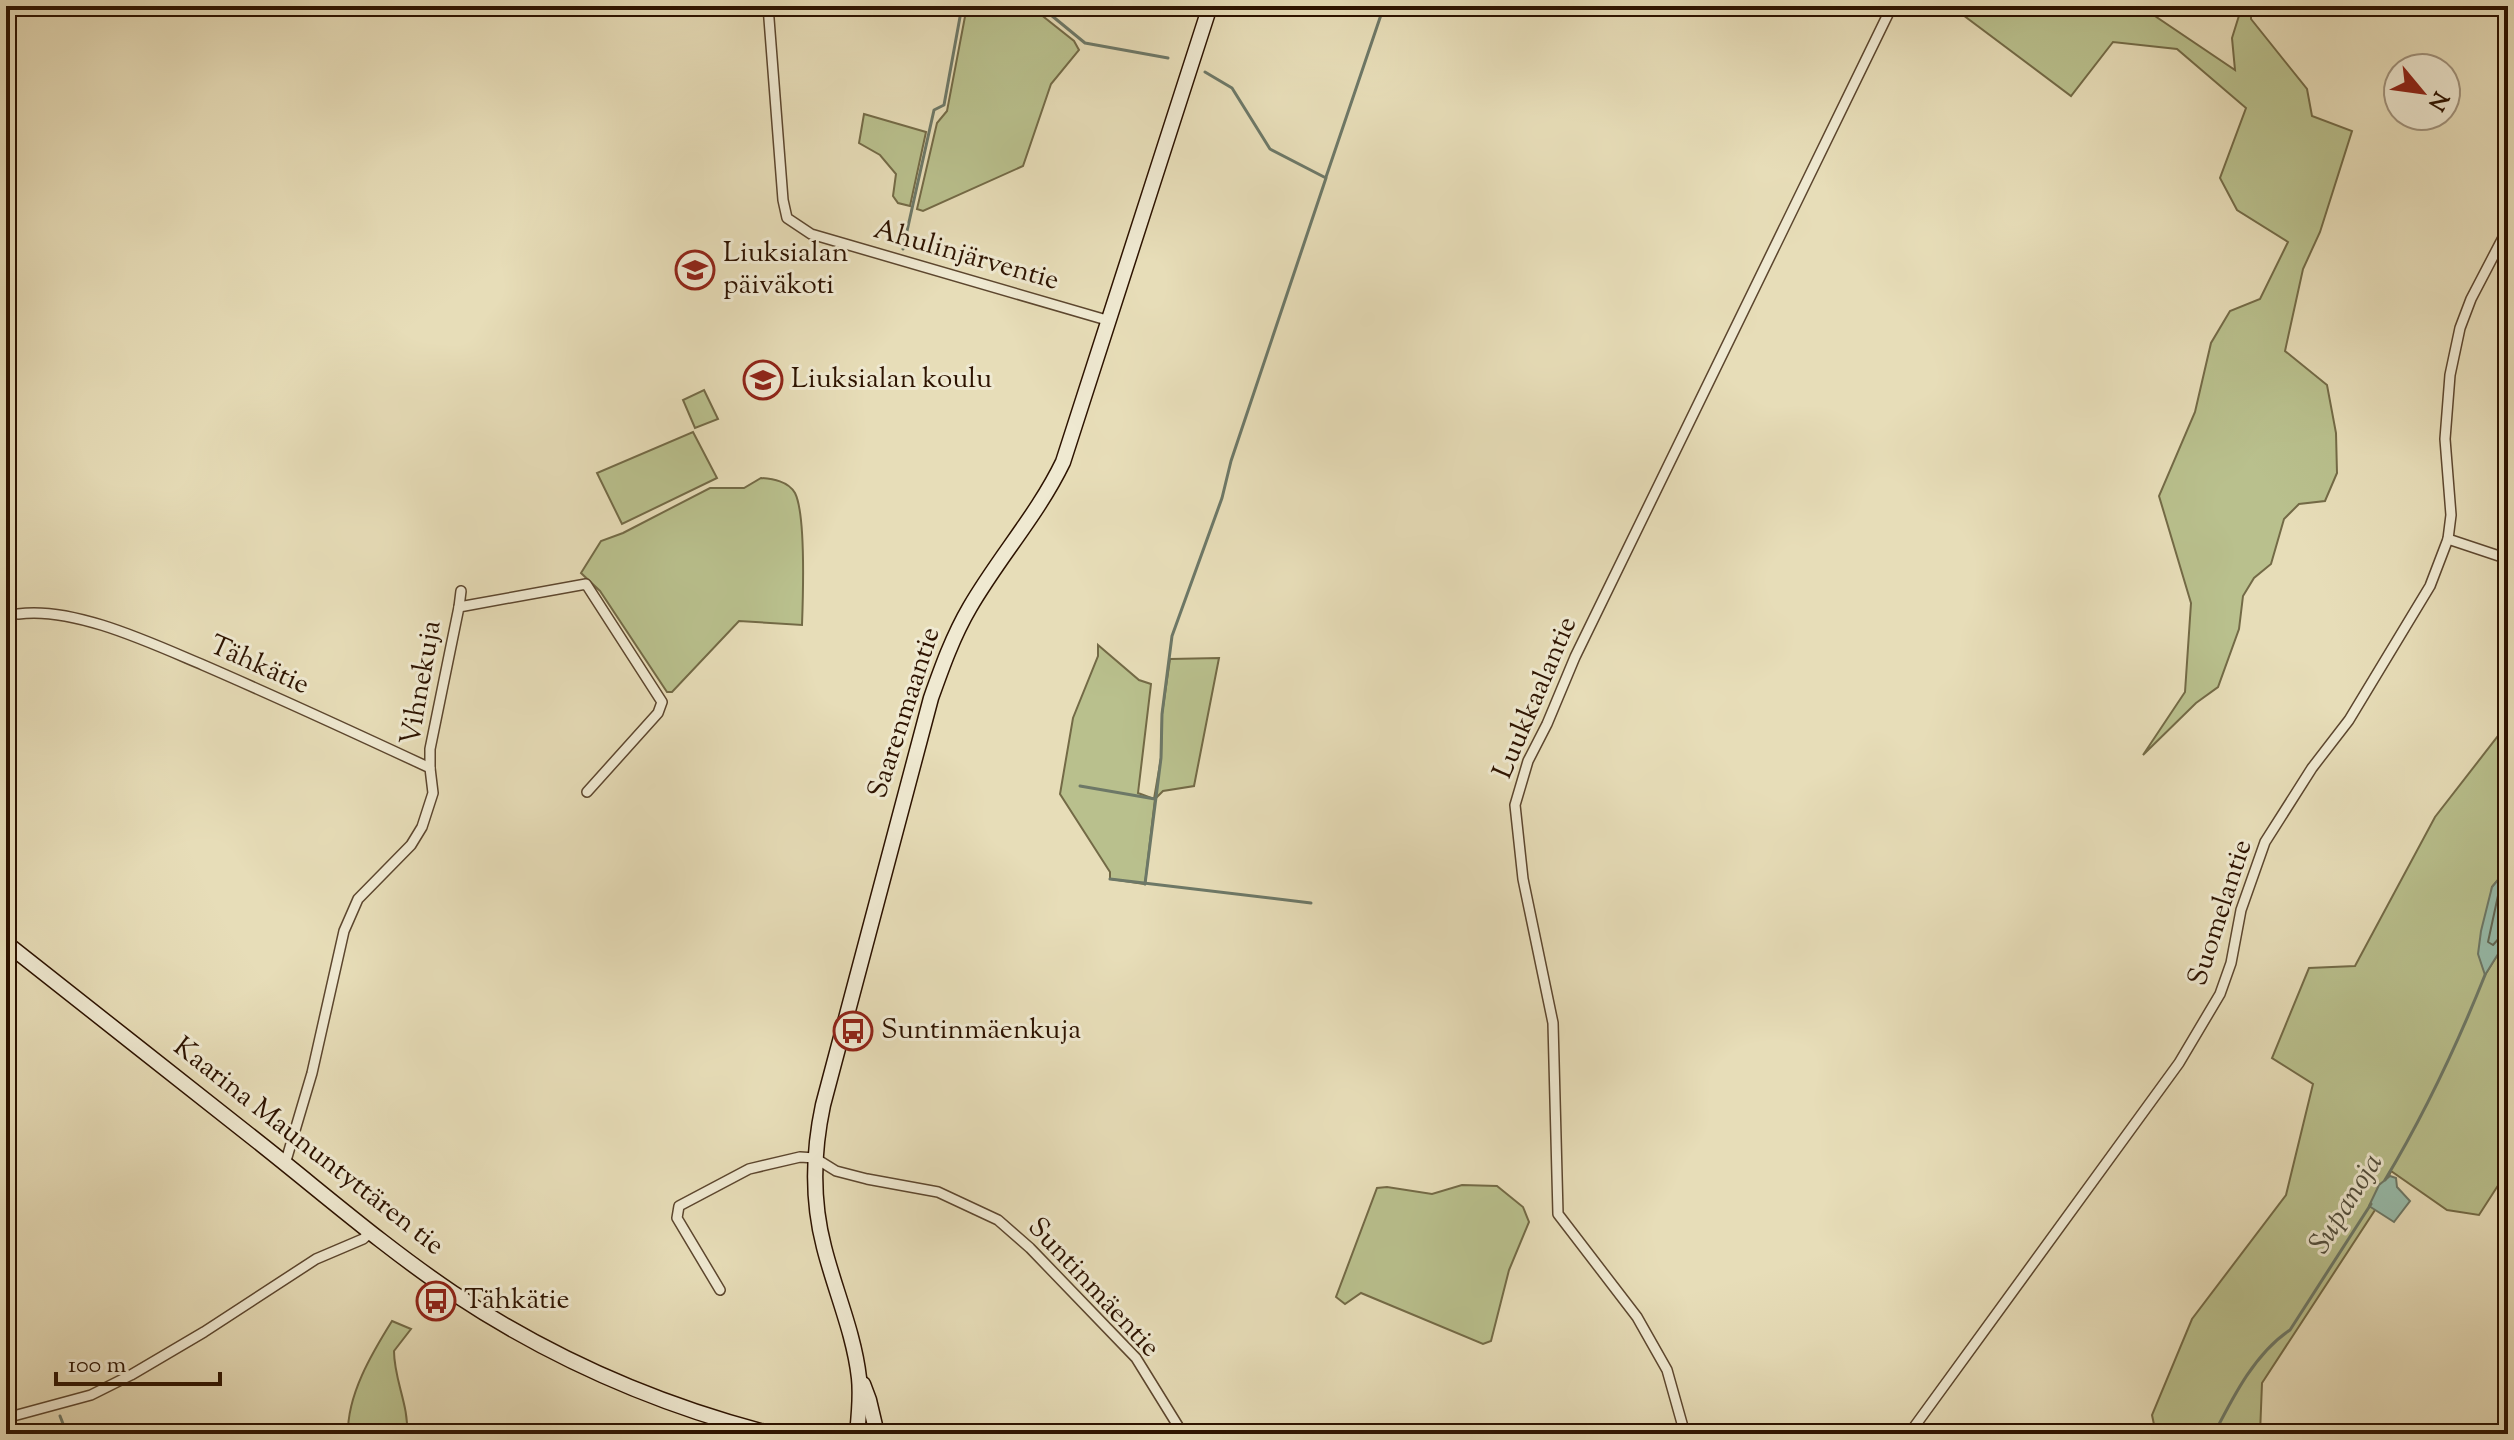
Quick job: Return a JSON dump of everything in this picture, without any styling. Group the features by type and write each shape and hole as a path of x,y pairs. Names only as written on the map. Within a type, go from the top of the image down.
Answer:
{"street":[{"name":"Ahulinjärventie","path":"768,6 787,218 811,234 1110,321"},
{"name":"Saarenmaantie","path":"857,1434 861,1399 859,1377 852,1338 823,1245 817,1201 815,1158 823,1105 931,698 970,607 1040,505 1063,462 1210,6"},
{"name":"Luukkaalantie","path":"1685,1434 1667,1370 1637,1317 1558,1214 1553,1023 1523,879 1515,805 1528,761 1575,657 1892,6"},
{"name":"Suomelantie","path":"1909,1434 2179,1063 2220,994 2231,963 2241,910 2265,842 2312,768 2349,720 2430,586 2448,539 2451,515 2445,439 2450,375 2460,328 2471,299 2508,228"},
{"path":"2448,539 2508,559"},
{"name":"Vihnekuja","path":"459,607 586,584 662,702 658,713 587,792"},
{"name":"Vihnekuja","path":"430,768 430,749 461,591"},
{"name":"Tähkätie","path":"18,614 39,611 78,619 168,650 430,768"},
{"path":"285,1164 312,1073 344,931 358,899 411,845 422,827 433,793 430,768"},
{"name":"Kaarina Maununtyttären tie","path":"6,943 371,1232 476,1308 561,1356 671,1405 772,1434"},
{"path":"720,1290 677,1218 679,1206 749,1169 800,1157 815,1158"},
{"name":"Suntinmäentie","path":"815,1158 836,1171 938,1192 998,1220 1030,1248 1136,1358 1183,1434"},
{"path":"6,1418 91,1395 131,1375 316,1259 363,1239 371,1232"},
{"name":"Saarenmaantie","path":"859,1377 869,1400 877,1434"}],"shaded area":[{"path":"967,6 1030,6 1074,41 1079,50 1051,84 1023,166 923,211 917,209 937,123 947,111"},
{"path":"1951,6 2140,6 2235,70 2232,38 2242,6 2251,6 2251,19 2307,89 2312,116 2352,131 2320,232 2303,269 2285,351 2327,385 2336,433 2337,473 2325,501 2299,504 2284,519 2271,564 2254,578 2243,596 2239,629 2218,687 2196,703 2143,755 2185,692 2191,603 2159,496 2195,412 2211,343 2230,311 2260,299 2288,242 2237,210 2220,178 2246,108 2177,49 2113,42 2071,96"},
{"path":"864,114 926,132 910,206 898,203 893,196 896,174 880,155 859,143"},
{"path":"704,390 718,419 695,428 683,400"},
{"path":"693,432 717,478 622,524 597,473"},
{"path":"761,478 784,483 795,493 801,519 802,625 739,621 672,692 667,692 600,591 581,573 601,541 623,533 710,488 744,488"},
{"path":"1098,645 1139,680 1151,684 1138,793 1154,799 1170,659 1219,658 1194,786 1163,791 1155,799 1145,884 1110,879 1110,872 1060,794 1073,718 1098,656"},
{"path":"2508,723 2508,868 2492,887 2485,975 2508,938 2508,1170 2479,1215 2447,1210 2391,1171 2375,1210 2262,1383 2260,1434 2156,1434 2152,1415 2192,1319 2286,1195 2313,1084 2272,1058 2309,968 2355,966 2435,817"},
{"path":"1462,1185 1497,1186 1523,1207 1529,1222 1509,1270 1491,1341 1483,1344 1361,1293 1345,1304 1336,1297 1377,1188 1432,1194"},
{"path":"392,1321 411,1329 394,1351 407,1434 348,1434 356,1390"}],"water":[{"path":"2508,868 2508,938 2485,975 2478,954 2481,931 2492,887"},
{"path":"2390,1176 2396,1178 2397,1187 2410,1201 2394,1222 2369,1206 2379,1185"}],"waterway":[{"path":"903,249 934,110 944,105 962,6"},
{"path":"1040,6 1085,43 1168,58"},
{"path":"1326,177 1384,6"},
{"path":"1145,884 1172,636 1222,498 1231,461 1326,178 1270,149 1232,88 1205,72"},
{"path":"1080,786 1155,799"},
{"path":"1110,879 1311,903"},
{"name":"Supanoja","path":"2385,1180 2439,1079 2485,975"},
{"name":"Supanoja","path":"2214,1434 2246,1377 2266,1351 2290,1330 2371,1204"},
{"path":"60,1416 67,1434"}],"place":[{"name":"Liuksialan päiväkoti","path":"695,270"},
{"name":"Liuksialan koulu","path":"763,380"},
{"name":"Suntinmäenkuja","path":"853,1031"},
{"name":"Tähkätie","path":"436,1301"}]}
